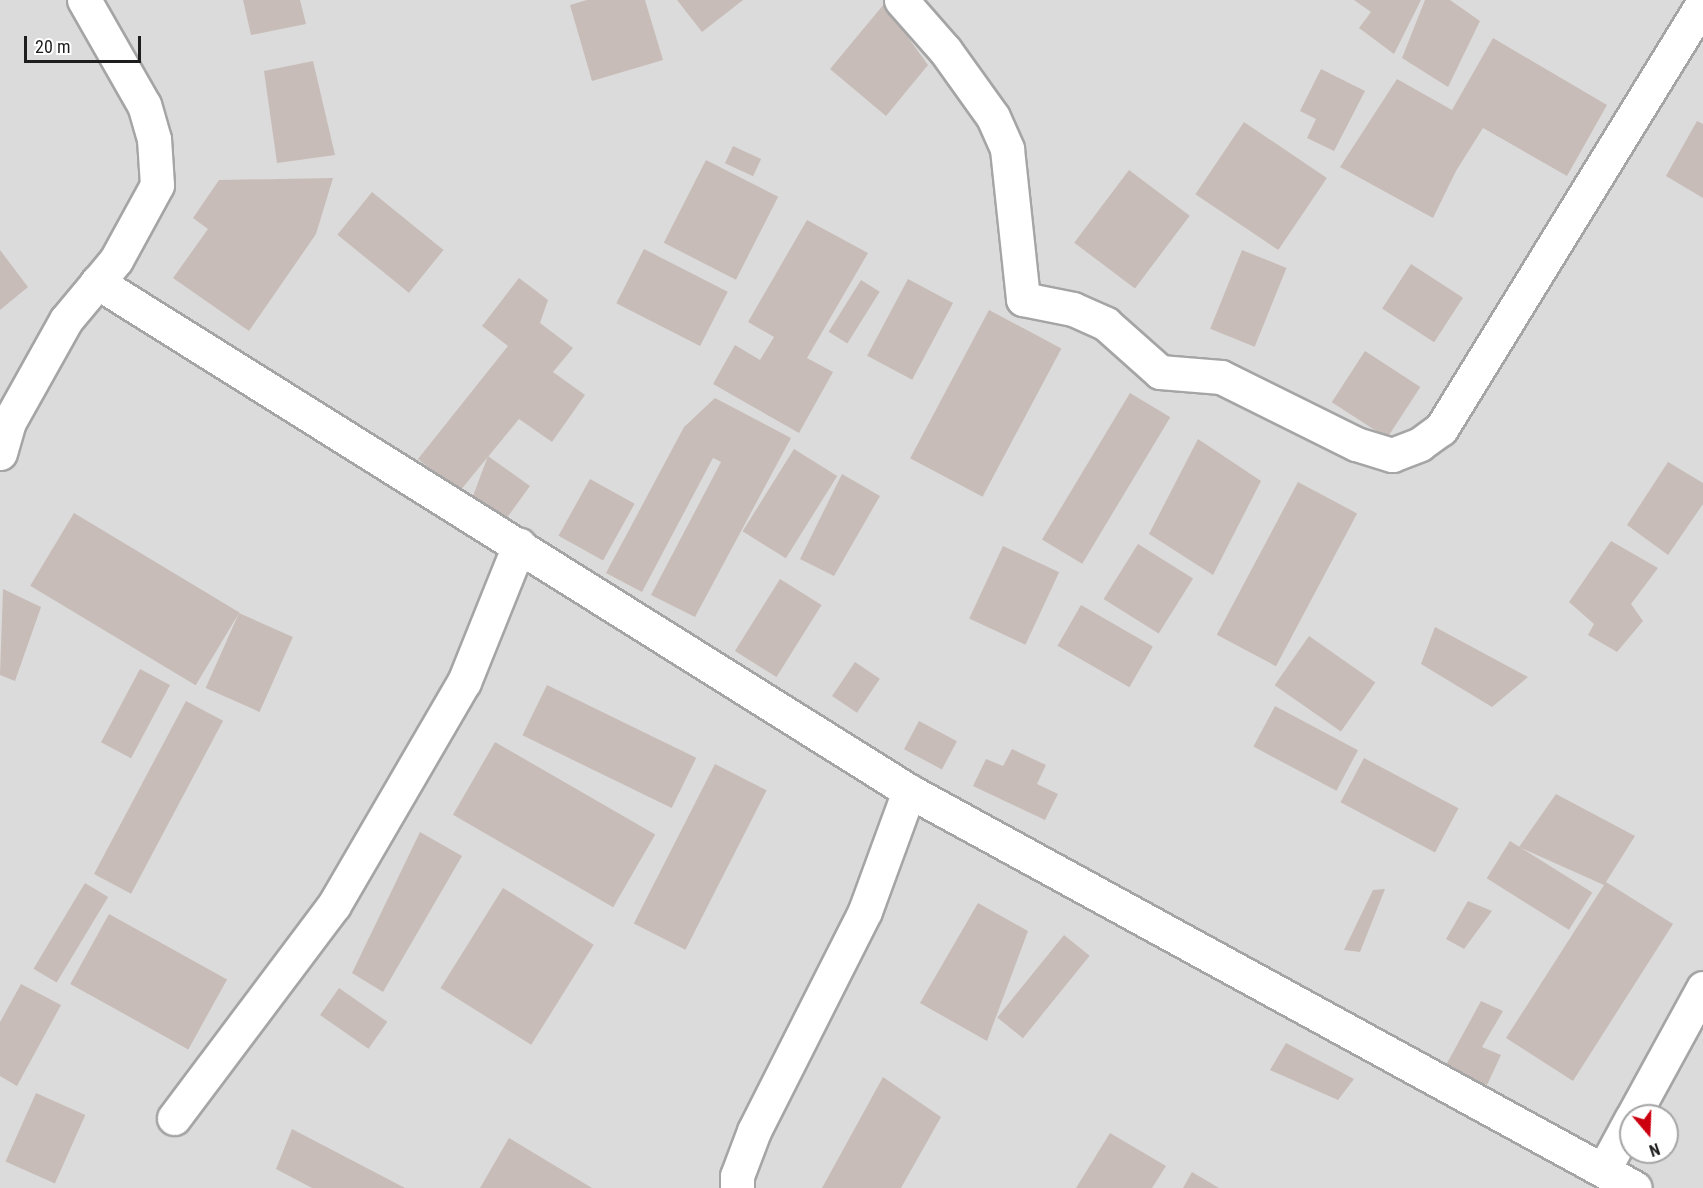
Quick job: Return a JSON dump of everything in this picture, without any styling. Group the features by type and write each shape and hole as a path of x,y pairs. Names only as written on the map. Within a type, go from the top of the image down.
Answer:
{"street":[{"path":"0,453 9,422 66,320 116,260 157,185 154,139 144,105 84,0"},
{"path":"901,0 945,51 993,117 1007,149 1023,299 1073,309 1106,324 1160,372 1221,377 1356,444 1392,454 1420,444 1441,429 1699,18"},
{"path":"97,282 909,791 1635,1188"},
{"path":"174,1118 334,905 464,682 519,545"},
{"path":"736,1188 737,1176 754,1131 865,911 909,791"},
{"path":"1640,1104 1703,987"},
{"path":"1604,1169 1619,1142"}],"shaded area":[{"path":"0,0 1703,0 1703,1188 0,1188"}],"building":[{"path":"243,0 300,0 306,24 251,35"},
{"path":"587,0 645,0 663,60 592,81 570,5"},
{"path":"677,0 743,0 702,32"},
{"path":"1354,0 1421,0 1394,54 1359,28 1371,12"},
{"path":"1425,0 1450,0 1480,21 1448,87 1402,58"},
{"path":"884,4 928,65 886,116 830,69"},
{"path":"1493,38 1607,105 1567,176 1483,128 1456,171 1433,218 1340,167 1397,79 1452,110"},
{"path":"313,61 335,155 277,163 264,71"},
{"path":"1321,69 1365,91 1334,151 1307,138 1316,119 1300,111"},
{"path":"1697,121 1703,124 1703,198 1666,176"},
{"path":"1244,122 1327,178 1278,250 1195,194"},
{"path":"733,146 761,159 753,176 725,163"},
{"path":"706,160 778,197 736,280 664,243"},
{"path":"1129,170 1190,216 1135,288 1074,243"},
{"path":"333,178 316,234 249,331 173,278 208,229 193,218 219,180"},
{"path":"372,192 443,250 409,293 337,235"},
{"path":"807,220 868,253 807,358 833,372 799,433 713,384 735,345 760,360 774,337 748,322"},
{"path":"644,249 728,292 700,346 616,303"},
{"path":"0,250 28,287 0,310"},
{"path":"1242,250 1287,268 1255,347 1210,329"},
{"path":"1411,264 1463,298 1434,342 1382,308"},
{"path":"519,278 548,300 540,323 573,348 553,372 585,395 552,442 519,419 459,492 418,459 508,346 482,326"},
{"path":"908,279 953,303 912,380 867,356"},
{"path":"861,280 880,292 847,343 829,332"},
{"path":"989,310 1061,348 983,497 910,458"},
{"path":"1365,351 1420,387 1387,438 1332,402"},
{"path":"1130,393 1170,417 1082,564 1042,540"},
{"path":"715,398 791,438 695,617 651,595 721,462 713,458 642,592 606,573 684,427"},
{"path":"1198,439 1261,481 1213,575 1149,534"},
{"path":"794,449 837,476 786,558 743,531"},
{"path":"488,456 530,486 506,519 473,496"},
{"path":"1668,462 1703,483 1703,504 1668,555 1627,525"},
{"path":"842,474 880,496 834,576 800,559"},
{"path":"590,479 635,504 603,561 558,536"},
{"path":"1298,482 1357,513 1276,666 1217,635"},
{"path":"74,513 239,612 196,685 30,586"},
{"path":"1611,541 1658,568 1631,604 1643,621 1617,652 1588,635 1594,624 1569,602"},
{"path":"1138,544 1193,578 1159,634 1104,599"},
{"path":"1003,546 1059,572 1025,645 969,619"},
{"path":"780,579 822,605 777,677 735,651"},
{"path":"3,589 41,607 15,681 0,675"},
{"path":"1081,605 1153,647 1129,687 1058,646"},
{"path":"239,613 293,637 260,712 206,688"},
{"path":"1435,627 1528,677 1492,707 1421,664"},
{"path":"1309,636 1375,682 1341,732 1275,685"},
{"path":"855,662 880,679 857,713 832,696"},
{"path":"140,669 170,685 131,758 101,742"},
{"path":"547,685 696,758 672,808 522,735"},
{"path":"186,701 223,721 131,894 94,874"},
{"path":"1275,706 1358,750 1336,791 1253,747"},
{"path":"919,721 957,741 942,769 904,749"},
{"path":"495,742 655,834 613,907 453,815"},
{"path":"1012,749 1046,765 1037,784 1058,794 1045,820 973,786 986,759 1003,766"},
{"path":"1364,758 1458,808 1435,852 1341,802"},
{"path":"715,764 767,790 685,950 634,923"},
{"path":"1556,794 1635,836 1606,882 1673,924 1573,1081 1506,1038 1604,885 1519,847"},
{"path":"420,832 462,856 383,992 352,973"},
{"path":"1510,841 1592,892 1569,930 1487,878"},
{"path":"85,883 108,897 57,983 33,969"},
{"path":"503,888 594,945 531,1045 440,988"},
{"path":"1385,889 1360,952 1344,950 1373,890"},
{"path":"1468,901 1492,911 1464,949 1446,939"},
{"path":"978,903 1028,931 987,1041 920,1003"},
{"path":"109,914 227,979 188,1049 70,984"},
{"path":"1064,935 1090,956 1023,1038 997,1017"},
{"path":"21,984 61,1005 17,1086 0,1076 0,1022"},
{"path":"339,988 387,1022 368,1049 320,1015"},
{"path":"1481,1001 1503,1011 1482,1047 1501,1055 1487,1085 1445,1067"},
{"path":"1286,1043 1354,1079 1338,1100 1270,1070"},
{"path":"883,1077 941,1117 901,1188 822,1188"},
{"path":"36,1093 85,1115 55,1183 5,1162"},
{"path":"292,1129 405,1188 312,1188 276,1169"},
{"path":"1110,1133 1166,1166 1152,1188 1076,1188"},
{"path":"509,1138 592,1188 480,1188"},
{"path":"1192,1172 1219,1188 1183,1188"}]}
